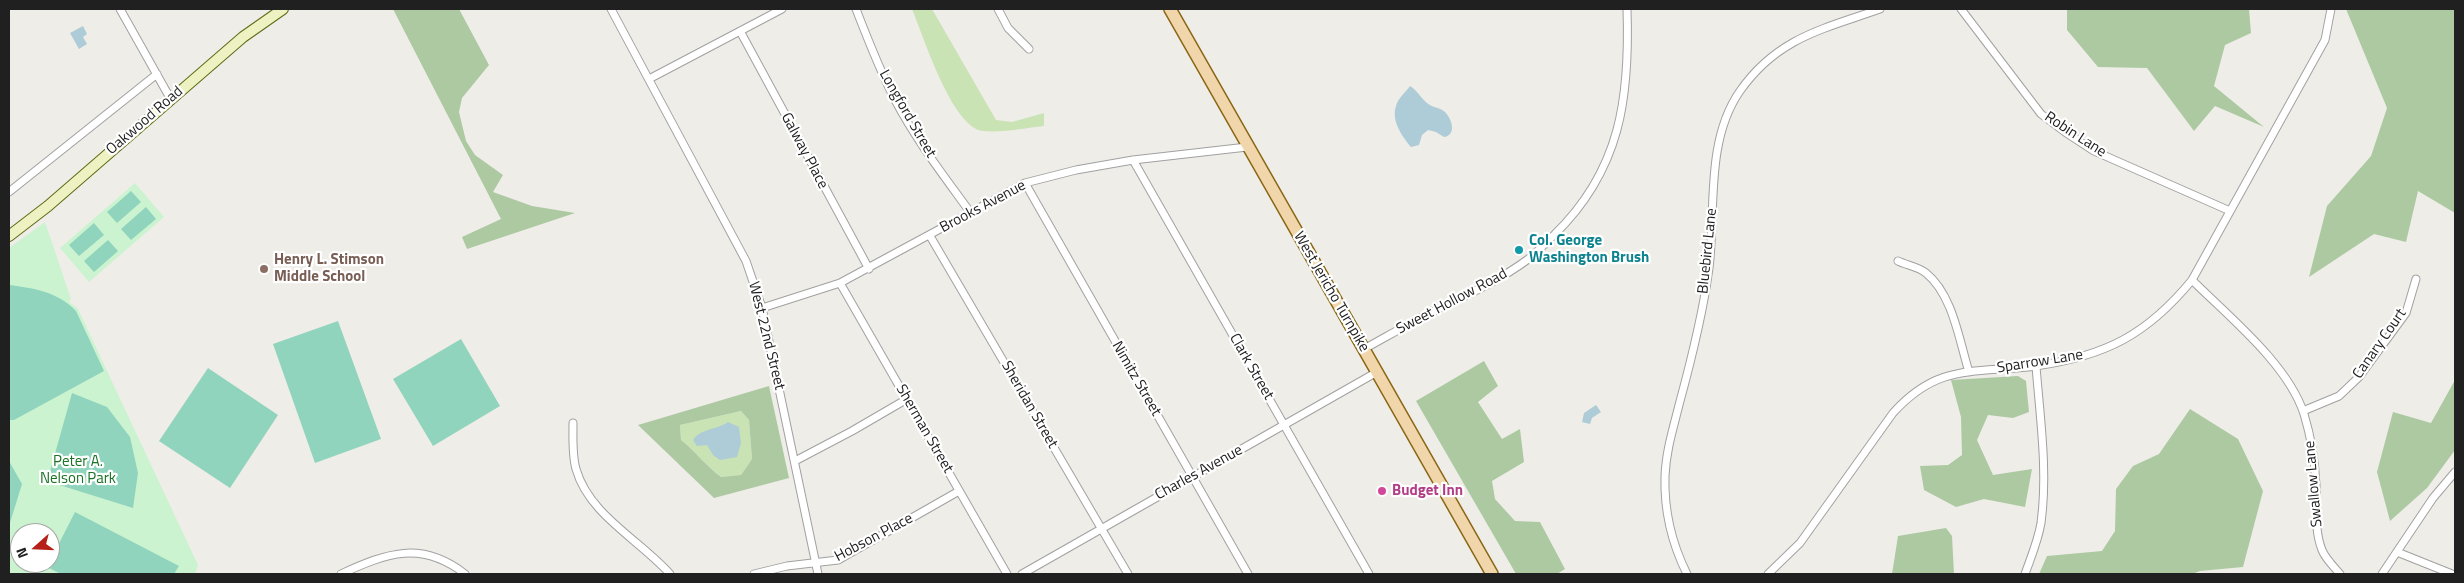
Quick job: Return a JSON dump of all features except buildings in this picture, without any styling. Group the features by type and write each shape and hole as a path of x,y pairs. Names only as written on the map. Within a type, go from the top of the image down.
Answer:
{"main road":[{"name":"Oakwood Road","path":"10,234 48,206 242,37 283,9"},
{"name":"West Jericho Turnpike","path":"1170,9 1492,574"}],"street":[{"path":"120,9 170,98"},
{"name":"West 22nd Street","path":"611,9 746,261 762,308 818,574"},
{"path":"648,79 782,9"},
{"name":"Longford Street","path":"856,9 881,72 896,101 926,150 970,212"},
{"path":"998,9 1008,28 1029,49"},
{"name":"Sweet Hollow Road","path":"1364,349 1506,274 1529,259 1565,224 1590,194 1608,160 1618,127 1625,89 1629,47 1627,9"},
{"name":"Bluebird Lane","path":"1687,574 1672,533 1666,504 1665,475 1668,441 1692,349 1709,269 1715,174 1720,140 1727,118 1739,92 1759,67 1774,53 1816,31 1880,9"},
{"name":"Robin Lane","path":"1960,9 2041,114 2065,132 2094,151 2230,211"},
{"name":"Sparrow Lane","path":"1768,574 1800,543 1893,413 1908,396 1923,385 1941,378 1968,372 2036,366 2086,356 2130,337 2171,305 2192,280 2325,40 2331,9"},
{"name":"Galway Place","path":"740,32 869,269"},
{"path":"9,192 157,74"},
{"name":"Brooks Avenue","path":"762,308 840,283 1025,183 1076,170 1133,160 1247,147"},
{"name":"Clark Street","path":"1133,160 1368,574"},
{"name":"Nimitz Street","path":"1025,183 1248,574"},
{"name":"Sheridan Street","path":"930,236 1128,574"},
{"path":"1898,261 1925,272 1941,288 1950,309 1968,372"},
{"name":"Canary Court","path":"2303,412 2339,396 2360,377 2406,313 2416,279"},
{"name":"Swallow Lane","path":"2192,280 2261,348 2293,391 2303,412 2314,456 2317,529 2322,551 2340,574"},
{"name":"Sherman Street","path":"840,283 1007,574"},
{"path":"2025,574 2037,539 2044,492 2044,460 2036,366"},
{"name":"Charles Avenue","path":"1022,574 1377,372"},
{"path":"795,461 907,399"},
{"path":"573,423 576,468 583,487 597,507 670,574"},
{"path":"2382,574 2433,498 2455,472"},
{"name":"Hobson Place","path":"754,574 787,566 838,560 959,491"},
{"path":"2397,552 2452,574"},
{"path":"341,574 388,554 409,553 429,555 446,562 465,574"}],"green space":[{"path":"393,9 459,9 489,65 462,98 459,112 466,141 475,155 503,175 493,192 532,206 575,213 467,249 462,237 501,219"},
{"path":"912,9 932,9 996,120 1012,122 1044,113 1044,126 1006,131 983,131 972,126 960,114 940,79"},
{"path":"2067,9 2249,9 2251,33 2225,45 2214,86 2264,127 2215,106 2194,131 2147,68 2098,67 2067,30"},
{"path":"2346,9 2455,9 2455,213 2418,191 2406,242 2374,234 2309,277 2327,206 2371,156 2387,108"},
{"path":"135,183 164,217 89,282 60,248"},
{"path":"131,191 141,202 117,223 107,212"},
{"path":"146,207 156,219 131,240 121,229"},
{"name":"Peter A. Nelson Park","path":"45,222 71,299 69,302 78,309 198,565 195,574 9,574 9,248"},
{"path":"94,223 104,235 79,256 69,245"},
{"path":"108,240 118,251 94,272 84,261"},
{"path":"9,285 53,295 76,311 104,371 14,420 9,420"},
{"path":"338,321 381,439 315,463 273,344"},
{"path":"461,339 500,406 433,446 393,379"},
{"path":"1484,361 1498,386 1478,402 1502,439 1520,429 1524,462 1492,481 1495,499 1515,521 1540,522 1565,569 1557,574 1516,574 1416,401"},
{"path":"208,368 278,415 230,488 159,441"},
{"path":"2018,376 2026,381 2029,412 2013,418 1988,415 1977,440 1993,475 2032,469 2025,507 1984,499 1956,507 1924,490 1920,466 1948,465 1962,455 1961,417 1951,380"},
{"path":"2455,380 2455,450 2427,488 2390,521 2377,472 2393,412 2431,423"},
{"path":"769,386 789,478 714,498 638,425","holes":["741,411 749,420 752,459 741,475 721,477 681,440 680,425"]},
{"path":"72,393 107,407 130,437 138,473 133,508 53,483 49,475"},
{"path":"2190,409 2238,439 2263,491 2243,567 2200,571 2192,574 2039,574 2047,556 2102,551 2115,531 2116,489 2133,466 2159,454"},
{"path":"741,411 749,420 752,459 741,475 721,477 681,440 680,425"},
{"path":"9,461 22,484 9,526"},
{"path":"75,512 179,566 174,574 61,574 59,573 60,541"},
{"path":"1946,528 1952,536 1954,574 1892,574 1898,536"}],"water":[{"path":"83,26 87,34 83,37 87,44 79,49 70,33"},
{"path":"1410,86 1429,105 1443,110 1447,115 1452,126 1451,133 1448,136 1444,137 1428,130 1422,135 1419,145 1411,147 1398,128 1395,117 1398,100"},
{"path":"1596,405 1601,412 1592,418 1590,424 1582,422 1584,413"},
{"path":"728,422 739,427 741,443 737,457 720,460 713,455 707,445 697,446 693,440 700,433"}],"place":[{"name":"Col. George Washington Brush","path":"1519,250"},
{"name":"Henry L. Stimson Middle School","path":"264,269"},
{"name":"Budget Inn","path":"1382,491"}]}
